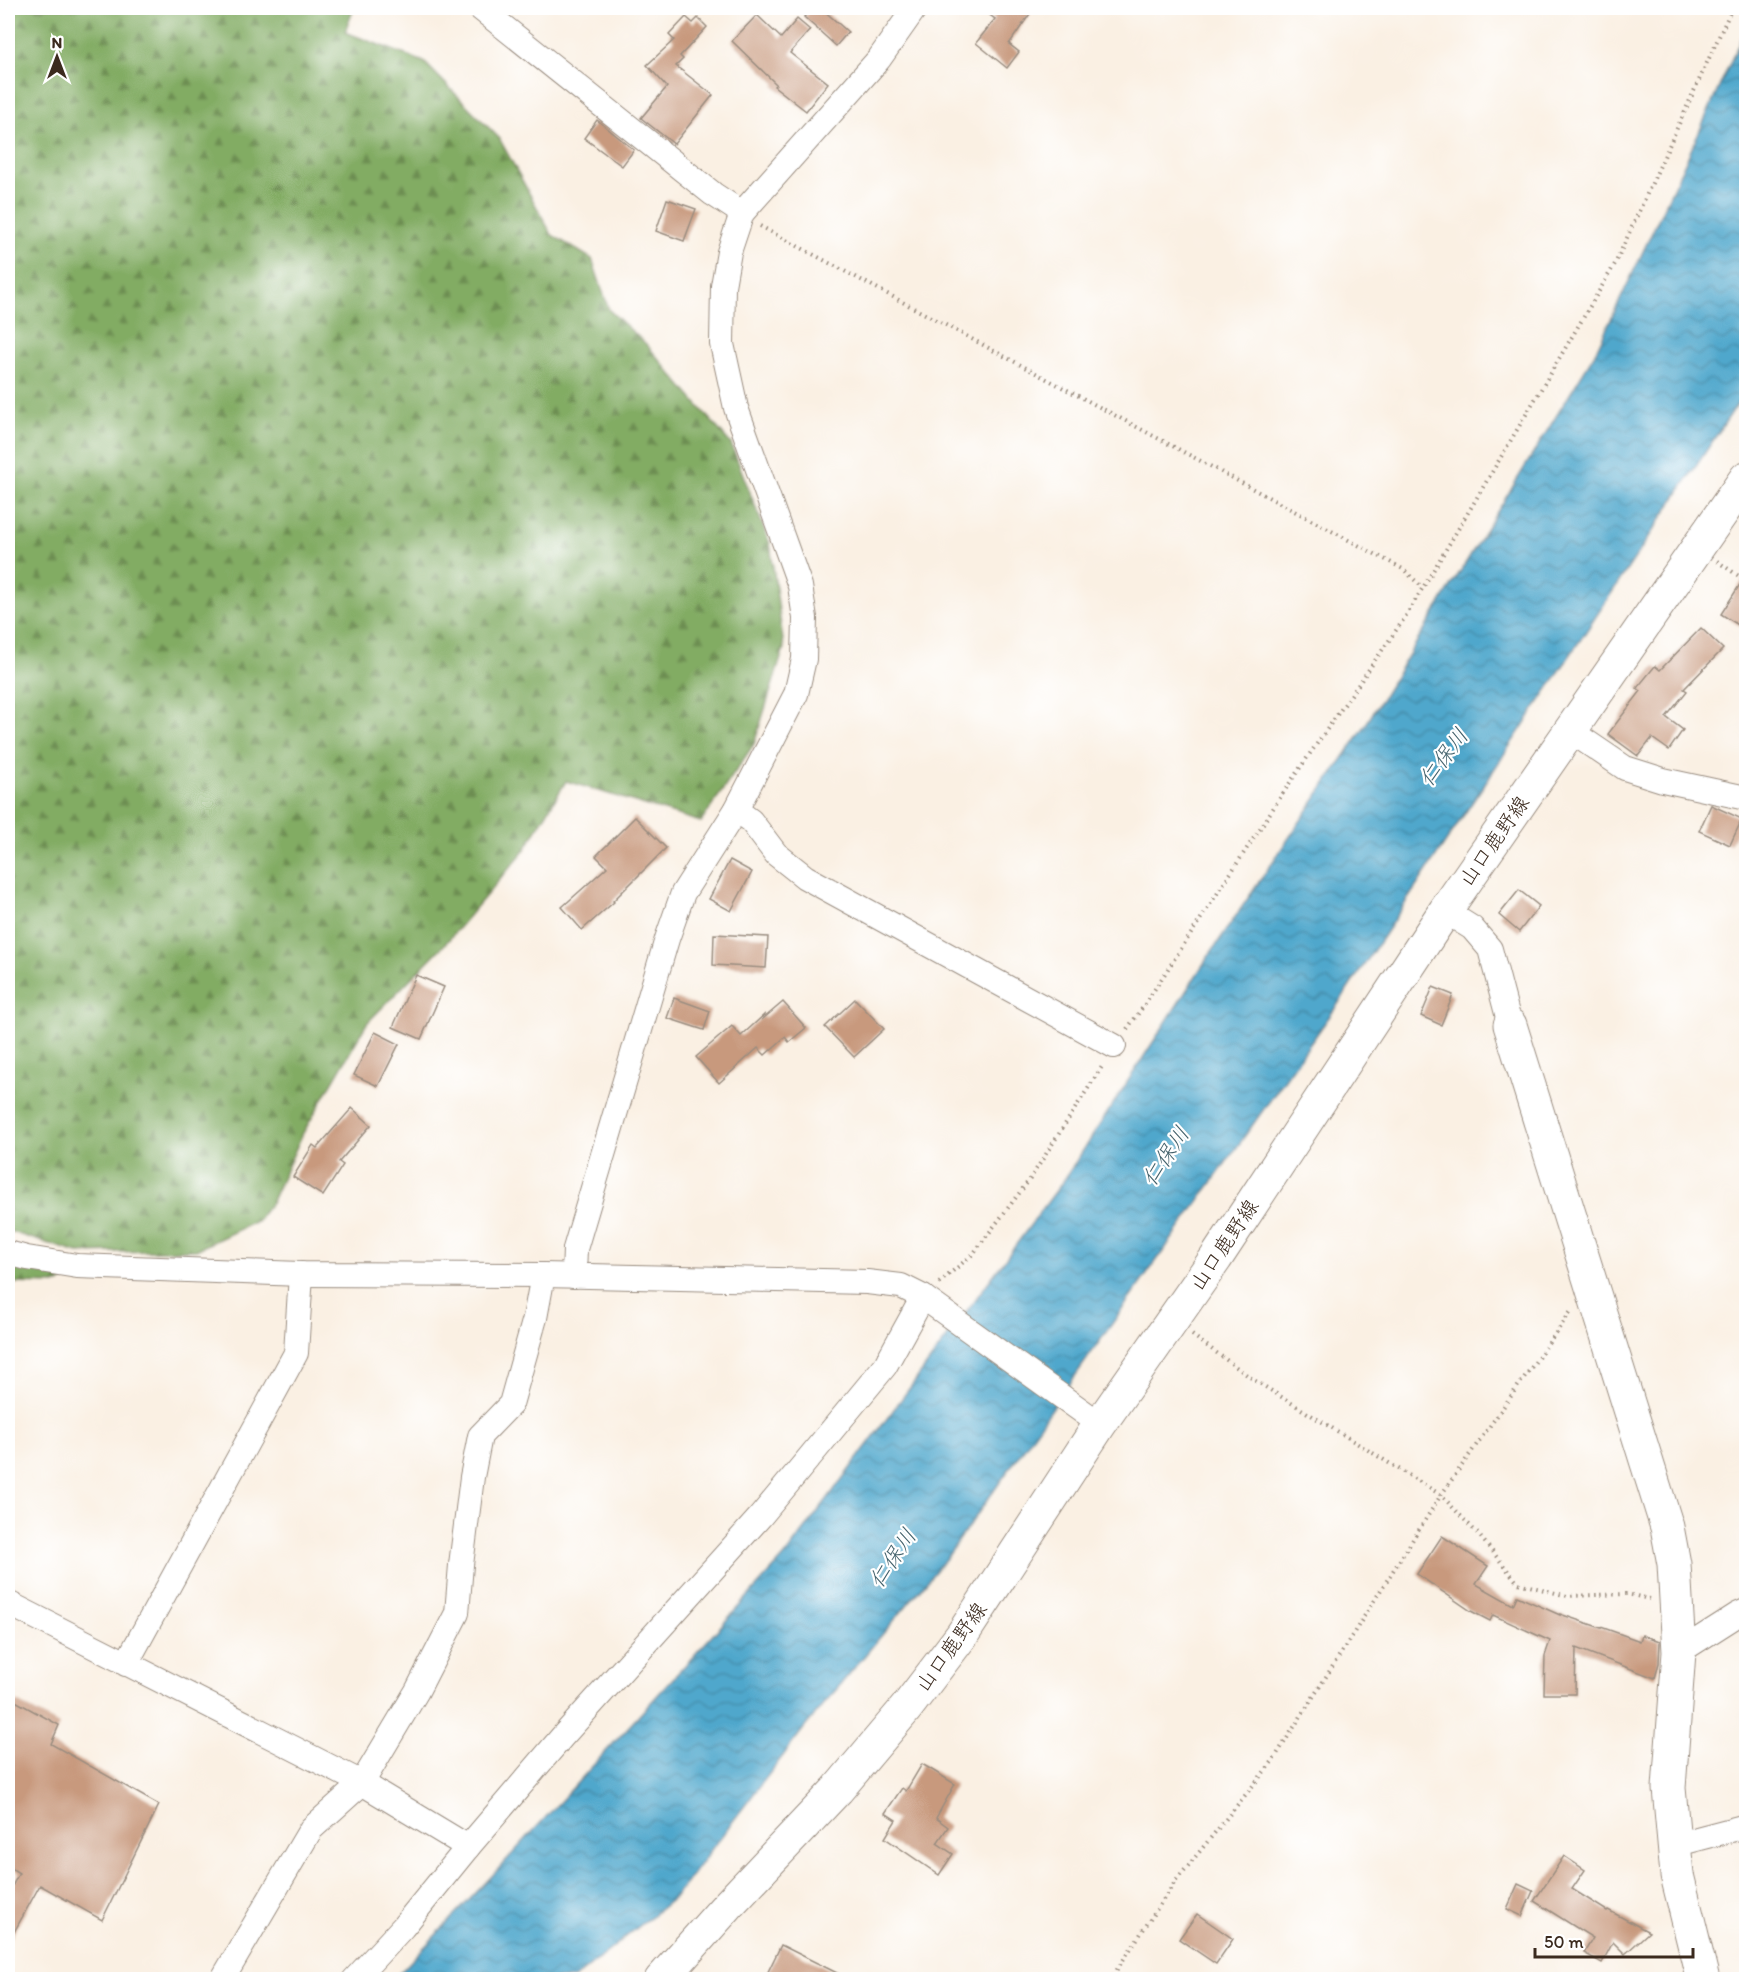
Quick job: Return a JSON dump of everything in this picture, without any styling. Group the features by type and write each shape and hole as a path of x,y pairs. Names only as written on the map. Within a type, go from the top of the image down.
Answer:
{"main road":[{"name":"山口鹿野線","path":"661,1980 728,1905 837,1790 907,1707 962,1635 1088,1416 1173,1321 1230,1239 1445,910 1746,478"},
{"path":"1510,1024 1593,1296 1667,1527 1678,1604 1679,1652 1669,1788 1677,1875 1703,1980"}],"street":[{"path":"480,8 713,194 742,213"},
{"path":"574,1276 575,1249 667,939 683,893 736,810 796,694 804,659 805,618 800,586 736,408 722,344 723,286 729,252 742,213 879,59 915,8"},
{"path":"1569,730 1625,768 1663,780 1745,796"},
{"path":"736,810 751,821 776,854 805,877 1114,1046"},
{"path":"1445,910 1472,928 1490,949 1510,1024"},
{"path":"8,1252 27,1258 77,1266 301,1274 543,1275 867,1282 901,1286 927,1301 1088,1416"},
{"path":"126,1664 296,1353 301,1274"},
{"path":"222,1980 311,1829 362,1783 417,1691 457,1613 472,1477 480,1436 511,1404 535,1317 543,1275"},
{"path":"354,1980 403,1927 468,1846 570,1728 760,1517 885,1366 927,1301"},
{"path":"8,1603 362,1783 468,1846"},
{"path":"1679,1652 1746,1611"},
{"path":"1674,1845 1746,1826"}],"path":[{"path":"927,1301 974,1254 1030,1179 1114,1046 1143,1007 1293,778 1404,619 1615,264 1732,8"},
{"path":"742,213 767,231 1403,569 1422,587"},
{"path":"1697,548 1746,581"},
{"path":"1110,1980 1174,1882 1272,1762 1441,1496 1579,1299 1593,1296"},
{"path":"1173,1321 1254,1380 1441,1496 1478,1534 1518,1583 1568,1596 1627,1594 1678,1604"}],"green space":[{"path":"8,8 354,8 345,32 424,62 499,138 552,235 592,259 609,310 646,344 731,444 770,544 784,648 754,744 701,822 566,781 524,851 445,944 367,1023 303,1133 271,1203 257,1221 196,1250 78,1253 8,1231"},
{"path":"8,1266 71,1275 59,1284 8,1283"}],"water":[{"name":"仁保川","path":"1746,27 1746,391 1336,1007 947,1557 805,1727 675,1897 574,1979 393,1980 491,1877 785,1556 1064,1180 1210,954 1363,729 1594,355 1691,150"}],"building":[{"path":"813,8 821,8 848,32 836,46 804,17"},
{"path":"980,8 1034,8 1009,44 1019,52 1007,68 976,43 995,19"},
{"path":"757,15 781,38 797,19 810,30 790,53 828,83 806,111 774,86 776,84 732,41"},
{"path":"686,17 693,23 698,18 707,27 680,56 683,59 676,66 713,95 674,144 641,118 667,87 647,65 674,40 669,35"},
{"path":"597,120 634,150 622,166 584,138"},
{"path":"667,199 696,209 684,241 656,231"},
{"path":"1746,575 1746,630 1721,614"},
{"path":"1701,628 1723,649 1684,689 1687,691 1666,717 1683,730 1669,750 1652,738 1638,756 1608,734 1641,691 1637,688 1655,666 1660,670"},
{"path":"1711,805 1742,819 1730,845 1699,831"},
{"path":"635,817 666,848 614,902 582,930 562,907 607,867 596,856"},
{"path":"730,860 752,872 731,911 709,899"},
{"path":"1519,890 1539,906 1519,932 1499,915"},
{"path":"714,934 768,937 766,968 713,965"},
{"path":"416,975 444,987 421,1039 393,1027"},
{"path":"1433,987 1453,995 1441,1025 1421,1016"},
{"path":"674,998 710,1011 704,1030 667,1018"},
{"path":"855,999 884,1029 854,1057 825,1027"},
{"path":"783,1002 806,1028 789,1042 785,1037 765,1055 758,1048 719,1083 696,1057 732,1026 741,1036 764,1015 763,1019"},
{"path":"375,1032 399,1044 378,1086 354,1075"},
{"path":"352,1108 371,1125 339,1162 343,1165 323,1196 293,1177 313,1145 317,1148"},
{"path":"1442,1536 1488,1566 1476,1584 1513,1605 1517,1596 1560,1615 1640,1641 1642,1635 1660,1641 1659,1663 1655,1678 1576,1648 1575,1694 1544,1694 1545,1656 1550,1641 1493,1615 1490,1621 1471,1611 1417,1574"},
{"path":"8,1697 59,1725 51,1744 159,1805 102,1920 40,1885 8,1943 8,1894 19,1873 8,1866"},
{"path":"922,1764 955,1784 936,1818 948,1827 937,1843 953,1854 939,1875 885,1838 896,1820 885,1813 902,1788 906,1791"},
{"path":"1564,1856 1585,1870 1572,1889 1607,1911 1649,1932 1625,1954 1613,1942 1602,1963 1584,1953 1593,1938 1534,1901"},
{"path":"1518,1884 1533,1891 1522,1916 1507,1909"},
{"path":"1197,1914 1233,1939 1216,1964 1179,1939"},
{"path":"781,1945 851,1980 764,1980"}]}
